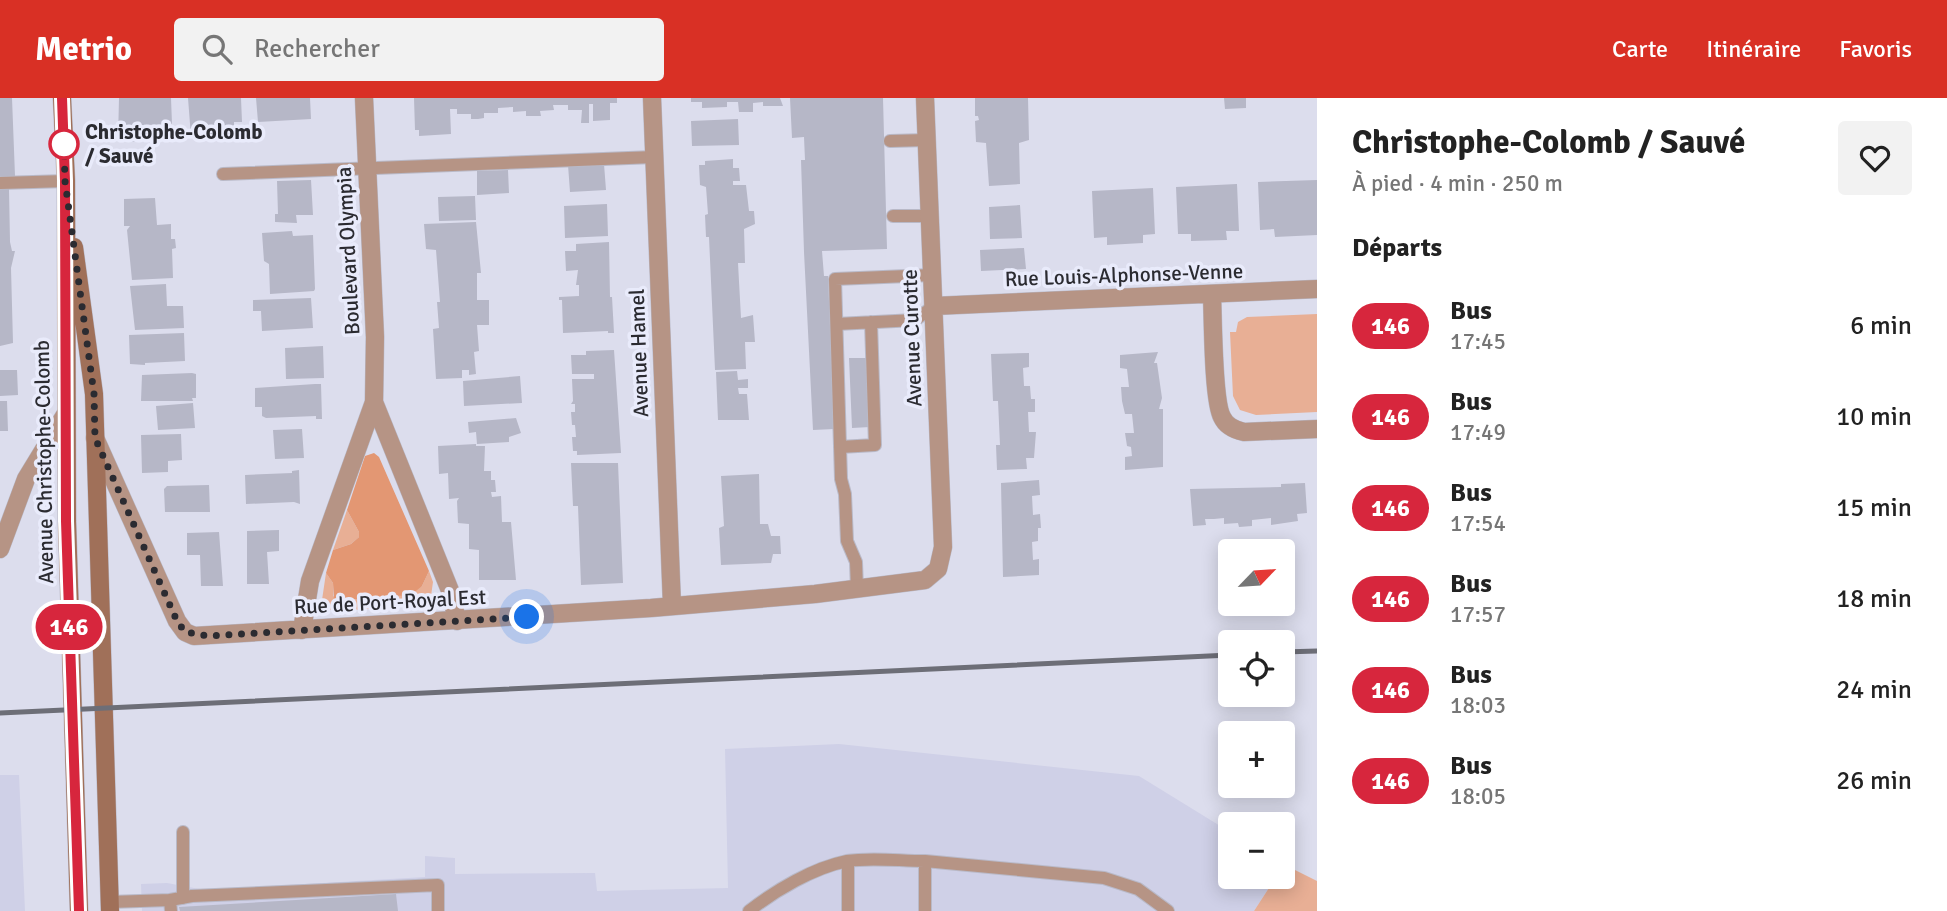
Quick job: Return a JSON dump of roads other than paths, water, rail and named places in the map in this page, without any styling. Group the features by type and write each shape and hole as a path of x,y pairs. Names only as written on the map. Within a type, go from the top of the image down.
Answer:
{"main road":[{"name":"Avenue Christophe-Colomb","path":"62,98 65,181 65,415 79,911"},
{"name":"Avenue Christophe-Colomb","path":"65,181 94,394 110,907"}],"street":[{"name":"Boulevard Olympia","path":"302,630 310,581 374,402 375,337 364,98"},
{"name":"Avenue Hamel","path":"652,98 672,606"},
{"name":"Avenue Curotte","path":"925,98 943,547 942,563 934,574"},
{"name":"Rue Louis-Alphonse-Venne","path":"934,306 1317,289"},
{"path":"1212,295 1217,403 1223,420 1244,432 1317,429"},
{"name":"Boulevard Olympia","path":"374,402 451,593 457,621"},
{"path":"0,548 26,479 65,415"},
{"name":"Rue de Port-Royal Est","path":"95,438 177,621 185,632 209,636 672,606 919,582 934,574"}],"lane":[{"path":"890,141 927,140"},
{"path":"223,174 654,157"},
{"path":"0,183 65,181"},
{"path":"893,216 930,216"},
{"path":"857,589 856,562 847,541 840,447 835,279 932,275"},
{"path":"836,324 915,320 934,306"},
{"path":"840,447 875,445 871,322"},
{"path":"175,903 183,832"},
{"path":"848,861 848,911"},
{"path":"749,911 812,873 848,861 925,861 1104,878 1138,889 1168,911"},
{"path":"925,861 925,911"},
{"path":"110,907 438,885 438,911"}],"railway":[{"path":"1295,652 1317,651"},
{"path":"0,713 1218,656"}],"place":[{"name":"Christophe-Colomb / Sauvé","path":"64,144"}]}
